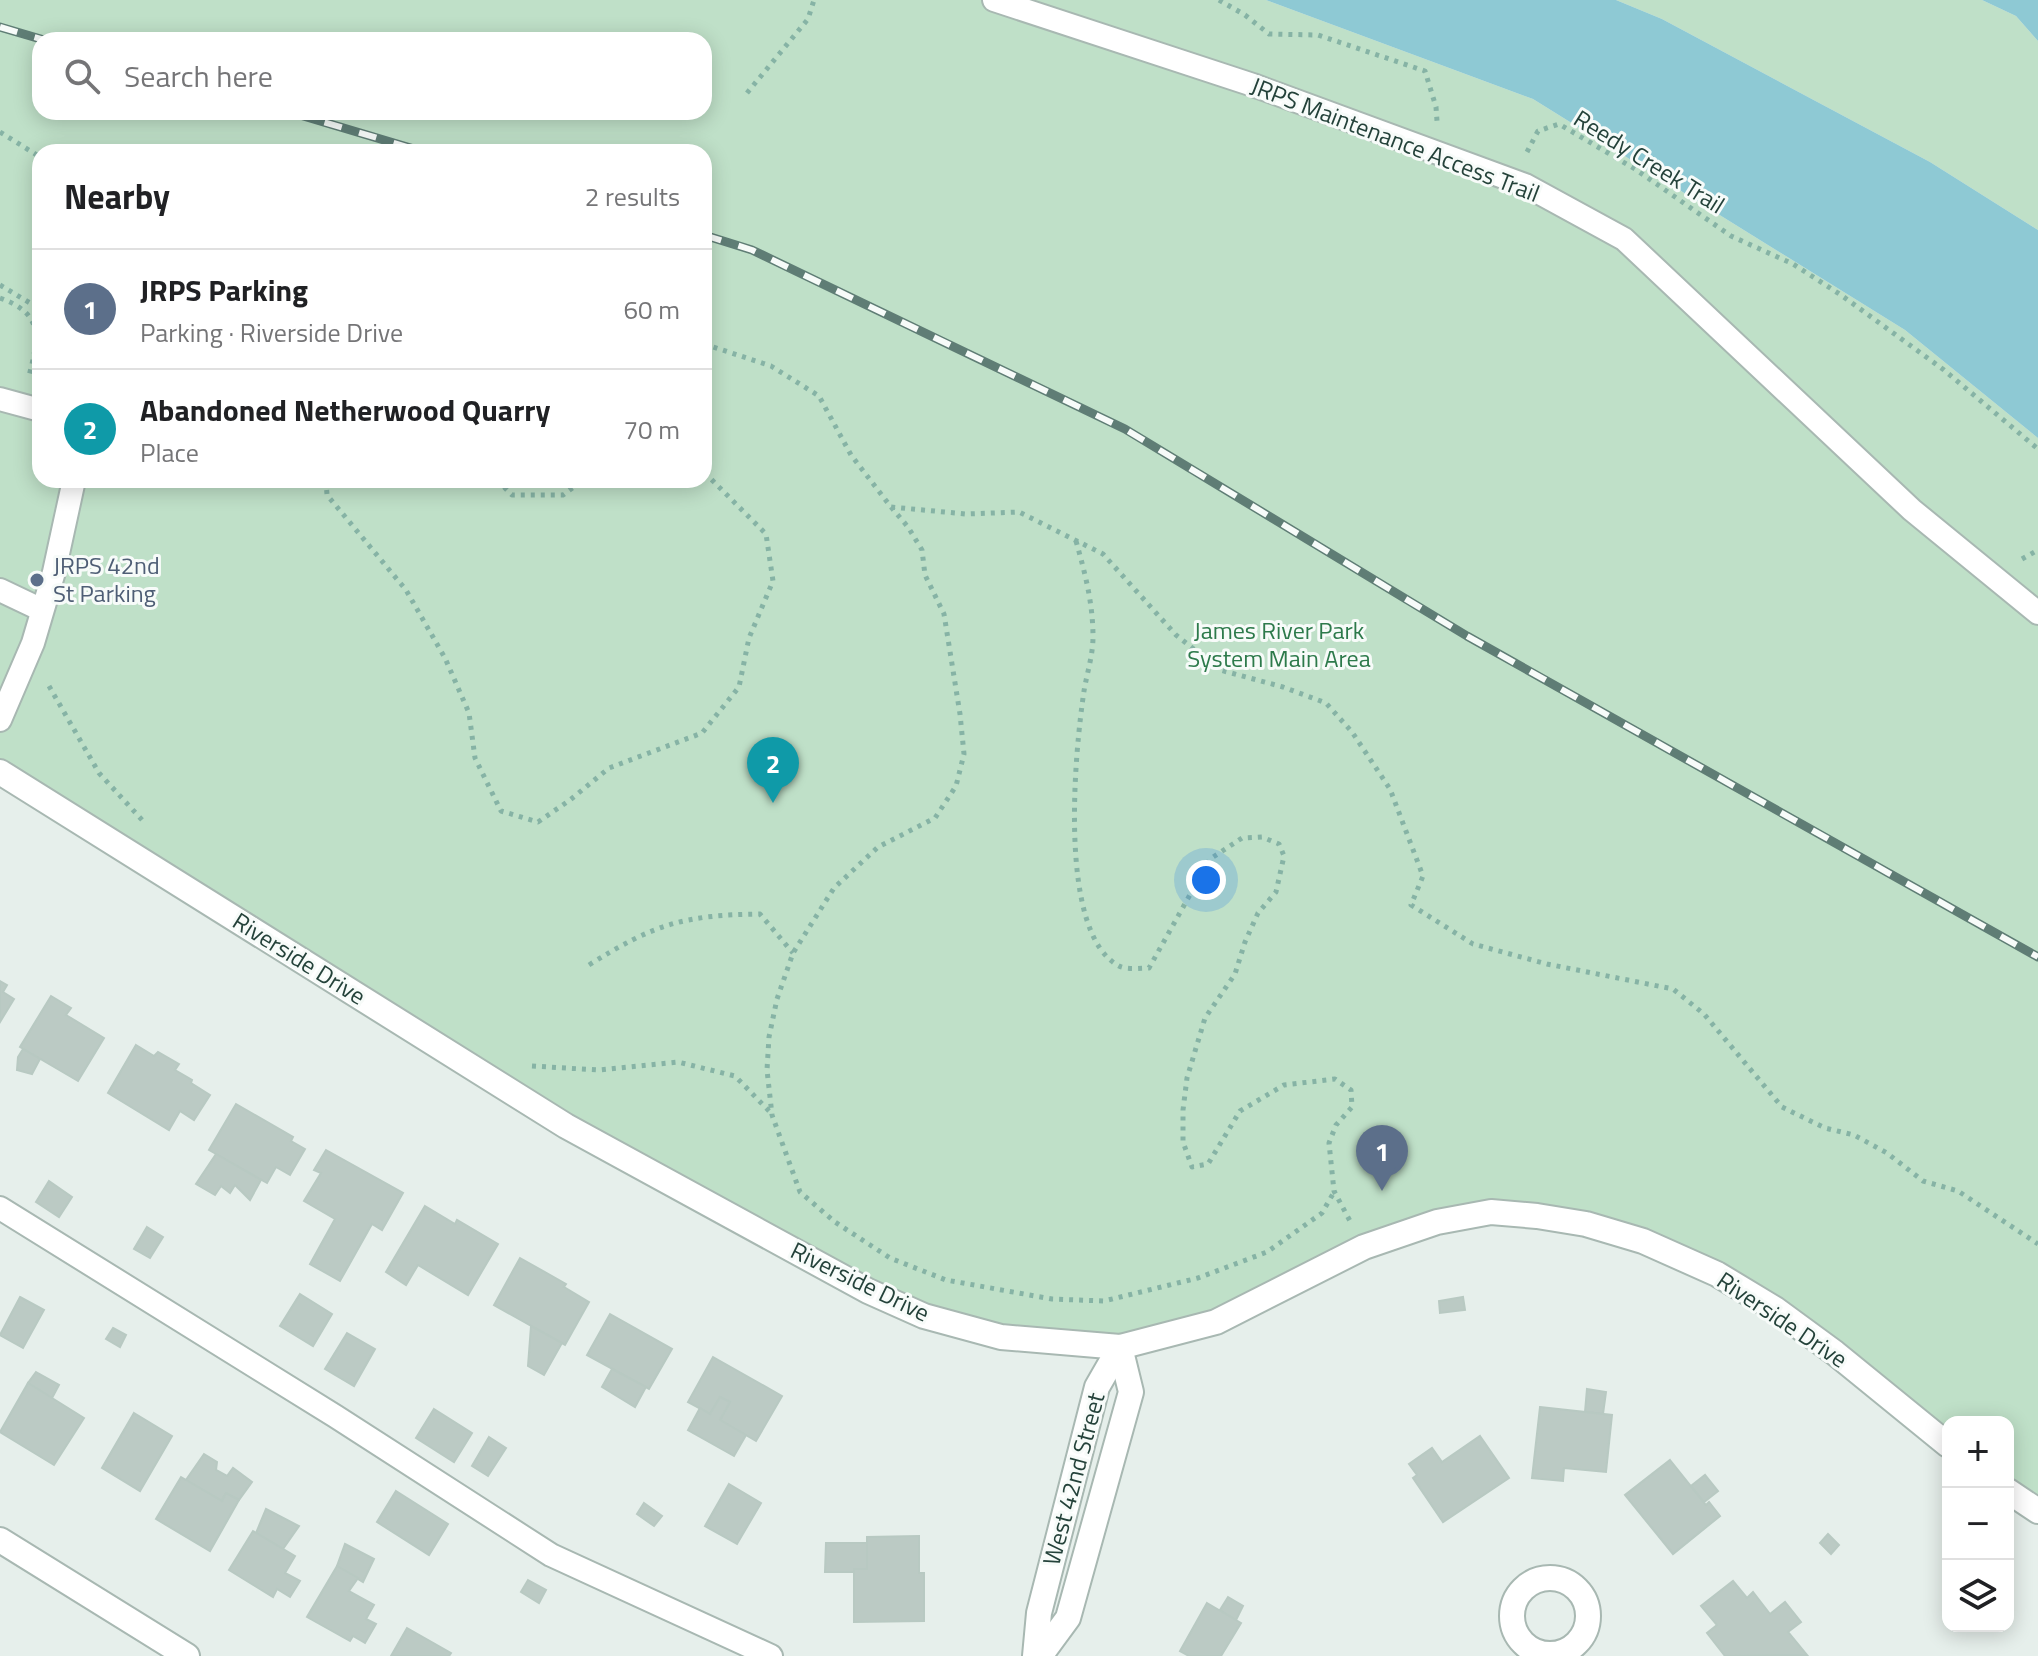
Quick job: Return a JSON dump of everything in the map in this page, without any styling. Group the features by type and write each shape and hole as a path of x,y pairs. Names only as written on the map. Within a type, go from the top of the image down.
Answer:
{"street":[{"name":"Riverside Drive","path":"0,772 566,1126 868,1291 924,1316 1001,1337 1120,1347 1216,1322 1364,1247 1437,1222 1491,1212 1537,1216 1586,1224 1643,1241 1717,1274 1775,1309 1823,1344 1942,1440"},
{"name":"West 42nd Street","path":"1038,1656 1039,1613 1097,1387 1120,1347"},
{"name":"West 42nd Street","path":"1038,1656 1068,1618 1131,1392 1120,1347"},
{"path":"2014,1495 2038,1511"},
{"path":"0,1540 187,1656"}],"lane":[{"name":"JRPS Maintenance Access Trail","path":"994,0 1253,85 1513,181 1624,239 1912,510 2038,613"},
{"path":"0,720 29,652 57,557 72,488"},
{"path":"0,590 42,610"},
{"path":"0,1208 335,1416 551,1555 771,1656"}],"path":[{"path":"747,93 808,19 814,0"},
{"path":"1219,0 1269,34 1318,35 1425,71 1436,107 1437,132"},
{"name":"Reedy Creek Trail","path":"1517,152 1526,153 1538,131 1559,124 1635,169 1731,236 1793,264 1841,295 1944,370 2038,449"},
{"path":"0,132 32,152"},
{"path":"0,285 32,304"},
{"path":"0,298 23,308 32,322"},
{"path":"712,347 771,366 819,396 851,455 908,527 922,550 925,575 944,614 960,714 964,754 956,786 935,818 878,847 834,888 793,953 777,999 769,1037 767,1070 772,1115 800,1192 835,1222 890,1258 946,1280 1052,1299 1104,1301 1198,1278 1267,1252 1322,1213 1334,1191 1329,1143 1336,1125 1352,1107 1351,1090 1335,1079 1284,1085 1240,1111 1208,1164 1192,1167 1183,1142 1187,1078 1205,1018 1235,974 1258,913 1276,892 1284,856 1279,844 1262,837 1242,838 1210,859 1149,968 1120,967 1098,947 1083,910 1077,858 1074,788 1084,693 1094,639 1090,590 1076,540"},
{"path":"20,404 32,363"},
{"path":"327,488 327,495 406,590 445,658 469,713 475,758 501,811 538,822 609,768 702,733 739,687 749,638 773,581 766,534 712,480"},
{"path":"505,488 512,495 563,495 572,488"},
{"path":"891,507 966,514 1019,512 1103,554 1176,635 1220,670 1283,687 1326,703 1344,722 1390,789 1423,876 1411,905 1473,944 1547,964 1673,989 1704,1014 1782,1107 1825,1128 1854,1135 1887,1153 1923,1181 1958,1191 2038,1244"},
{"path":"29,652 99,773 146,824"},
{"path":"589,965 653,928 721,914 760,914 793,953"},
{"path":"521,1065 599,1070 678,1062 735,1076 772,1115"}],"green space":[{"name":"James River Park System Main Area","path":"0,0 1266,0 1533,99 1905,330 2038,438 2038,1511 2014,1495 2014,1416 1942,1416 1942,1440 1775,1309 1586,1224 1437,1222 1275,1294 1120,1347 924,1316 566,1126 0,772"},
{"path":"1616,0 1982,0 2016,16 2038,41 2038,230 1930,162 1662,19"}],"water":[{"path":"1266,0 1616,0 1662,19 1930,162 2038,230 2038,438 1905,330 1533,99"},
{"path":"1982,0 2038,0 2038,41 2016,16"}],"building":[{"path":"0,981 7,985 3,992 14,999 0,1022"},
{"path":"51,996 71,1008 66,1015 104,1038 78,1081 20,1047"},
{"path":"136,1045 154,1056 158,1052 179,1064 175,1070 210,1095 194,1120 180,1111 169,1130 108,1093"},
{"path":"23,1049 40,1059 32,1074 17,1070 18,1057"},
{"path":"236,1104 293,1137 291,1141 305,1149 290,1175 276,1167 267,1183 209,1150"},
{"path":"326,1150 403,1193 382,1230 372,1224 340,1281 310,1264 335,1219 304,1201 321,1173 314,1170"},
{"path":"216,1154 261,1180 250,1200 235,1185 230,1193 221,1186 215,1195 196,1184"},
{"path":"49,1181 72,1197 59,1217 36,1202"},
{"path":"425,1206 498,1244 468,1295 418,1265 406,1285 386,1272"},
{"path":"147,1227 163,1237 150,1258 134,1249"},
{"path":"520,1258 566,1284 564,1287 589,1302 565,1345 494,1305"},
{"path":"300,1294 332,1314 313,1346 280,1326"},
{"path":"20,1297 44,1310 23,1348 0,1335"},
{"path":"1463,1297 1465,1310 1440,1313 1439,1301"},
{"path":"610,1314 672,1349 649,1389 587,1355"},
{"path":"531,1326 562,1343 544,1375 528,1366"},
{"path":"113,1328 126,1335 120,1347 106,1339"},
{"path":"347,1333 375,1349 354,1386 325,1369"},
{"path":"713,1357 782,1396 756,1441 720,1420 730,1402 720,1397 710,1414 688,1402"},
{"path":"612,1369 646,1387 635,1407 602,1387"},
{"path":"36,1372 59,1385 52,1398 28,1383"},
{"path":"28,1383 84,1418 54,1465 0,1432"},
{"path":"1587,1389 1606,1392 1603,1414 1585,1412"},
{"path":"720,1397 730,1402 720,1420 746,1435 734,1456 688,1430 700,1408 710,1414"},
{"path":"1540,1407 1612,1415 1606,1472 1564,1468 1563,1481 1532,1478"},
{"path":"434,1409 472,1433 454,1462 416,1438"},
{"path":"134,1413 172,1436 140,1491 102,1468"},
{"path":"1480,1436 1509,1478 1443,1522 1413,1478 1417,1475 1409,1464 1432,1448 1442,1462"},
{"path":"489,1437 506,1448 488,1476 472,1466"},
{"path":"204,1454 217,1462 216,1470 227,1476 233,1468 252,1482 239,1500 226,1493 222,1501 186,1480"},
{"path":"1670,1460 1706,1505 1709,1502 1720,1516 1673,1554 1625,1495"},
{"path":"1705,1475 1718,1491 1704,1502 1691,1486"},
{"path":"181,1477 222,1501 226,1493 239,1500 210,1551 156,1519"},
{"path":"729,1484 761,1503 737,1544 705,1526"},
{"path":"396,1491 448,1524 429,1555 377,1522"},
{"path":"644,1503 662,1516 654,1526 637,1514"},
{"path":"266,1509 299,1526 283,1549 256,1533"},
{"path":"253,1531 295,1556 285,1573 300,1581 290,1597 277,1589 273,1597 229,1570"},
{"path":"1828,1534 1839,1545 1831,1554 1820,1543"},
{"path":"919,1536 919,1573 924,1573 924,1621 854,1622 854,1569 867,1569 867,1537"},
{"path":"826,1543 867,1543 867,1569 825,1572"},
{"path":"345,1544 374,1559 363,1582 337,1566"},
{"path":"337,1566 358,1578 349,1591 374,1605 366,1619 376,1624 365,1643 353,1636 350,1641 307,1617"},
{"path":"528,1580 546,1590 539,1603 521,1592"},
{"path":"1733,1581 1747,1598 1753,1592 1770,1614 1785,1602 1801,1622 1788,1632 1807,1655 1725,1656 1707,1633 1717,1625 1701,1606"},
{"path":"1228,1597 1243,1606 1236,1620 1220,1610"},
{"path":"1207,1603 1241,1623 1221,1656 1189,1656 1180,1651"},
{"path":"407,1628 451,1653 449,1656 391,1656"}],"railway":[{"path":"0,27 32,36"},
{"path":"317,120 397,144"},
{"path":"712,238 752,250 1125,429 1467,636 2038,957"}],"place":[{"name":"JRPS 42nd St Parking","path":"37,580"},
{"name":"Abandoned Netherwood Quarry","path":"773,803"},
{"name":"JRPS Parking","path":"1382,1191"}]}
